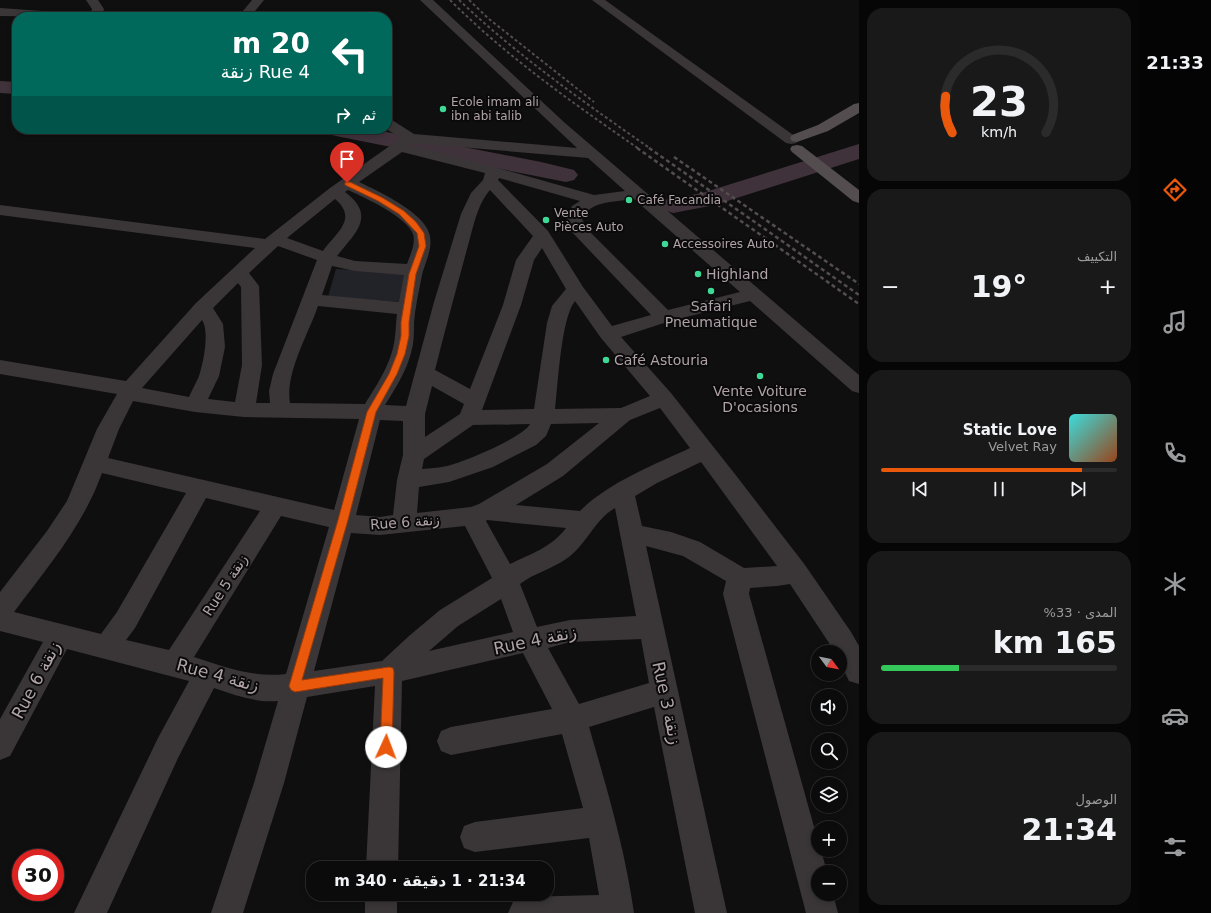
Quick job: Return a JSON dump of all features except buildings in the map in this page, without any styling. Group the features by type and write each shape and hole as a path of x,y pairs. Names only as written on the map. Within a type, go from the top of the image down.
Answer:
{"main road":[{"path":"795,143 859,107"},
{"path":"817,151 840,130 859,119"},
{"path":"795,143 817,151 859,198"},
{"path":"839,176 859,185"}],"street":[{"path":"92,0 98,9 97,12"},
{"path":"248,12 258,0"},
{"path":"426,0 591,154 859,386"},
{"path":"598,0 795,143"},
{"path":"0,12 12,13"},
{"path":"392,128 405,142 491,176 593,200 637,194"},
{"path":"0,612 70,516 84,491 115,413 129,391 203,307 273,242 341,188 405,142 591,154"},
{"path":"491,176 542,235 575,289 608,334 664,398 796,572 842,640 859,672"},
{"path":"404,524 408,480 414,455 414,414 426,374 443,302 469,214 479,193 491,176"},
{"path":"282,411 278,398 280,384 312,300 320,270 327,257 343,238 353,222 354,214 350,205 342,196 341,188"},
{"path":"227,913 269,783 295,686 343,520 371,412 393,374 401,354 414,270 422,246 421,233 402,213 381,199 341,188"},
{"path":"593,200 578,209 574,219 580,231 664,317"},
{"path":"0,210 273,242 355,266 414,270"},
{"path":"414,455 472,410 512,305 524,260 542,235"},
{"path":"239,273 250,286 252,365 244,410"},
{"path":"408,480 449,474 485,461 528,439 538,431 543,417 556,323 561,306 575,289"},
{"path":"608,334 664,317 754,294"},
{"path":"312,300 408,309"},
{"path":"195,405 208,376 215,347 214,324 203,307"},
{"path":"0,367 195,405 244,410 414,414"},
{"path":"426,374 472,410 543,417 623,415"},
{"name":"Rue 6 زنقة","path":"94,463 343,520 359,525 380,526 404,524 479,513 555,470 623,415 664,398"},
{"path":"382,861 389,672 418,644 444,622 489,594 506,580 530,564 556,553 568,544 585,521 602,505 649,477 704,451"},
{"path":"106,648 126,620 201,487"},
{"name":"Rue 3 زنقة","path":"623,492 711,913"},
{"name":"Rue 5 زنقة","path":"175,664 276,505"},
{"path":"524,913 618,912 610,860 601,821 572,719 530,641 479,513 585,521"},
{"path":"632,534 664,540 683,546 718,563 742,579"},
{"path":"796,572 777,576 747,577 738,582 736,594 822,913"},
{"name":"Rue 4 زنقة","path":"0,620 106,648 175,664 244,684 269,689 389,672 570,631 651,627"},
{"name":"Rue 6 زنقة","path":"0,746 61,635"},
{"path":"90,913 168,748 207,674"},
{"path":"451,741 572,719 665,691"},
{"path":"475,837 601,821"},
{"path":"381,901 381,913"}],"shaded area":[{"path":"336,269 408,273 402,302 328,297"}],"waterway":[{"path":"0,87 12,88"},
{"path":"362,134 566,175"},
{"path":"673,205 706,200 859,151"}],"railway":[{"path":"450,0 494,41 541,79 639,149"},
{"path":"459,0 481,21 528,60 651,149"},
{"path":"469,0 489,19 594,102"},
{"path":"637,148 859,304"},
{"path":"649,148 859,295"},
{"path":"674,157 859,284"}],"place":[{"name":"Ecole imam ali ibn abi talib","path":"443,109"},
{"name":"Café Facandia","path":"629,200"},
{"name":"Vente Pièces Auto","path":"546,220"},
{"name":"Accessoires Auto","path":"665,244"},
{"name":"Highland","path":"698,274"},
{"name":"Safari Pneumatique","path":"711,291"},
{"name":"Café Astouria","path":"606,360"},
{"name":"Vente Voiture D'ocasions","path":"760,376"}],"route":[{"path":"347,183 381,199 402,213 421,233 422,246 413,274 405,322 405,336 401,354 393,374 371,412 343,520 295,686 389,672 386,747"}]}
